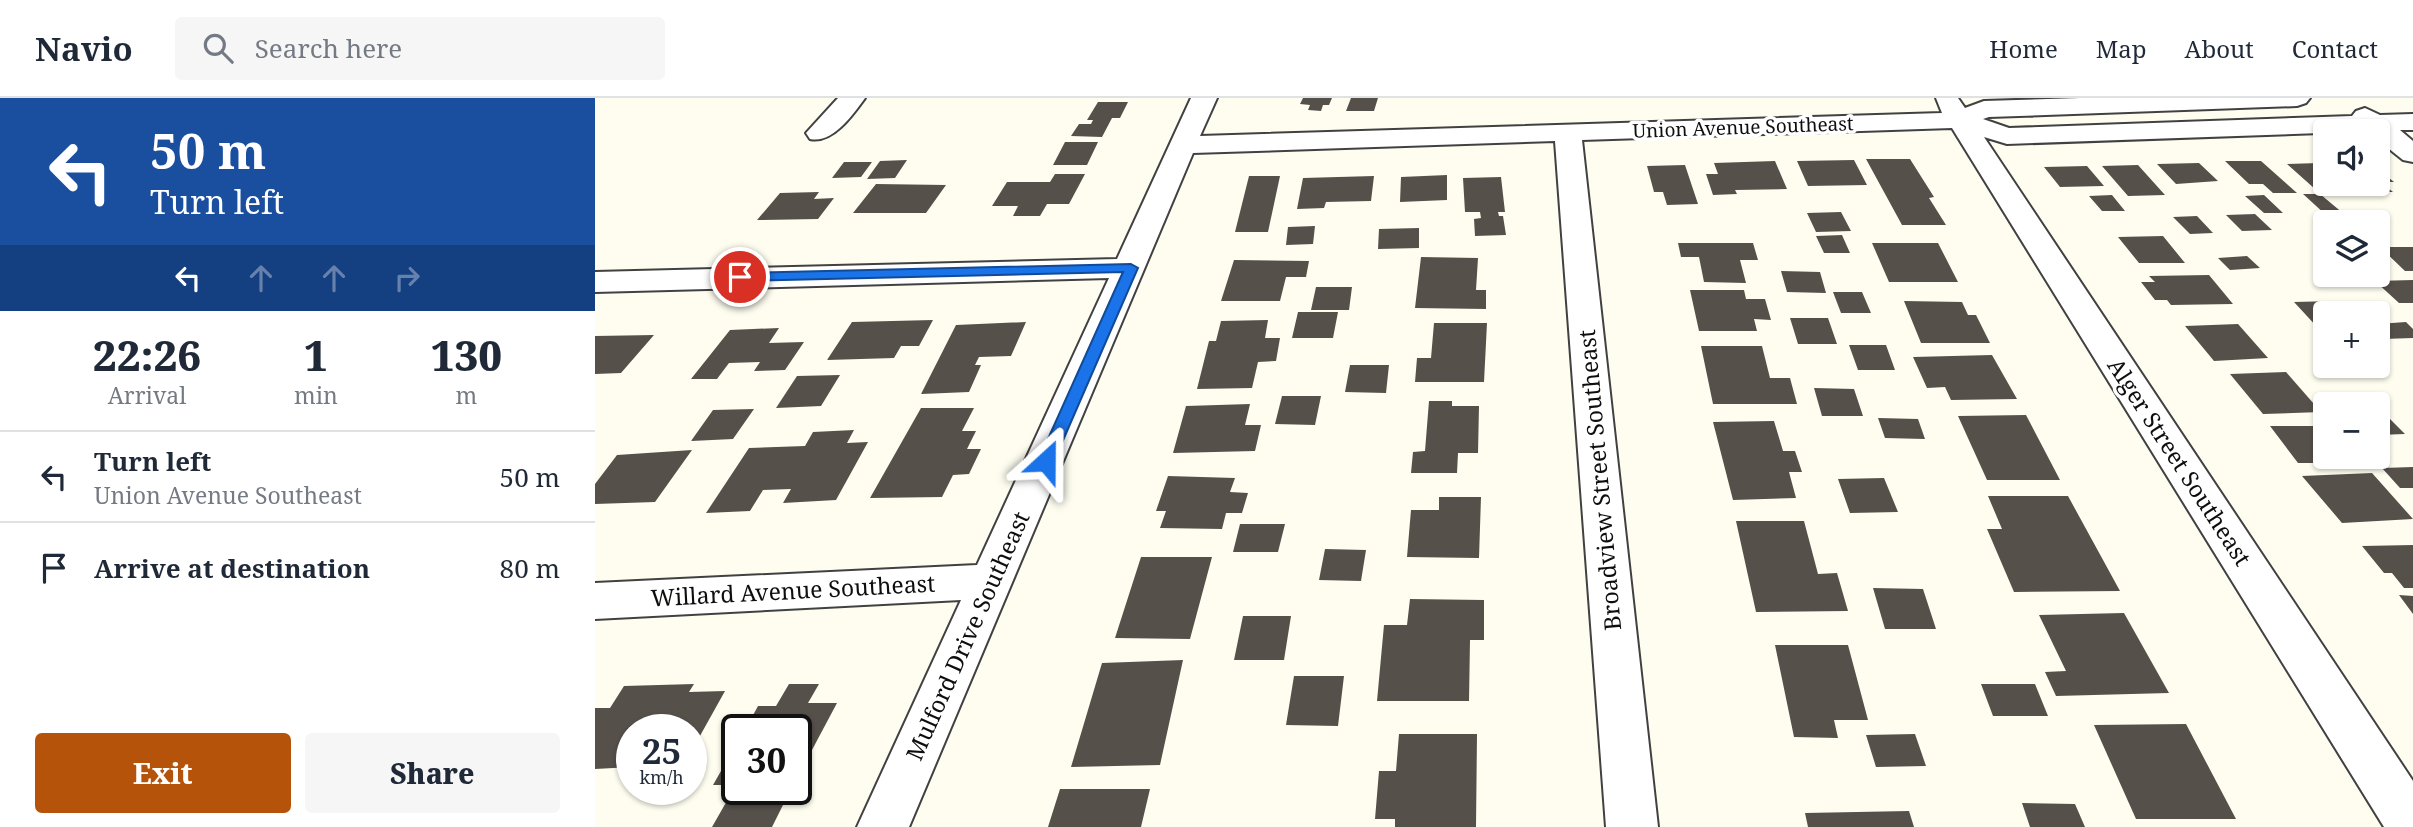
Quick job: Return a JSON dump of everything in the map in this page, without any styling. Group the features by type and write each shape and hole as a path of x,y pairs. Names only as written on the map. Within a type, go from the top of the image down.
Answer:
{"street":[{"path":"820,133 852,98"},
{"name":"Mulford Drive Southeast","path":"883,827 1204,98"},
{"name":"Union Avenue Southeast","path":"1185,145 1568,133 1953,109 2297,98"},
{"path":"2342,98 2369,119"},
{"path":"1953,109 2007,136 2313,125"},
{"name":"Alger Street Southeast","path":"1953,109 2413,826"},
{"path":"2390,123 2413,122"},
{"name":"Broadview Street Southeast","path":"1568,133 1632,827"},
{"path":"2390,136 2413,154"},
{"path":"595,282 1131,268"},
{"name":"Willard Avenue Southeast","path":"595,601 992,581"}],"building":[{"path":"1303,98 1332,98 1329,105 1323,105 1321,111 1308,110 1310,105 1300,104"},
{"path":"1351,98 1378,98 1374,111 1346,111"},
{"path":"1098,102 1128,102 1120,118 1112,118 1102,137 1071,136 1079,124 1091,124 1093,120 1087,120"},
{"path":"1065,142 1098,142 1087,165 1053,165"},
{"path":"1866,159 1910,159 1934,197 1929,198 1946,225 1902,225"},
{"path":"907,160 895,178 867,179 880,161"},
{"path":"1854,160 1867,185 1808,186 1797,161"},
{"path":"1775,161 1787,189 1735,190 1737,194 1713,195 1706,174 1718,174 1714,163"},
{"path":"2225,161 2261,161 2297,193 2273,193 2263,184 2249,184"},
{"path":"844,162 872,162 861,177 832,178"},
{"path":"2199,163 2218,181 2176,184 2157,164"},
{"path":"2313,163 2313,187 2287,164"},
{"path":"1685,165 1698,204 1667,205 1663,192 1654,192 1647,166"},
{"path":"2138,165 2165,195 2128,196 2102,166"},
{"path":"2087,166 2104,186 2060,187 2044,167"},
{"path":"1055,174 1085,174 1069,204 1047,204 1040,216 1013,216 1018,206 992,206 1007,182 1050,182"},
{"path":"1447,175 1447,200 1400,202 1401,177"},
{"path":"1249,176 1280,176 1268,232 1235,232"},
{"path":"1374,176 1371,201 1326,202 1324,208 1297,209 1303,178"},
{"path":"1501,177 1505,212 1498,212 1499,216 1503,216 1506,235 1475,236 1474,219 1481,218 1480,212 1465,212 1463,178"},
{"path":"876,184 946,185 926,213 853,213"},
{"path":"819,192 814,199 834,198 818,219 757,220 780,193"},
{"path":"2303,194 2322,196 2339,210 2321,210"},
{"path":"2112,195 2125,211 2102,211 2089,196"},
{"path":"2264,195 2283,213 2264,213 2245,196"},
{"path":"1841,212 1851,231 1816,232 1807,213"},
{"path":"2255,214 2272,230 2242,231 2226,215"},
{"path":"2197,216 2213,233 2190,234 2173,217"},
{"path":"1315,226 1313,244 1286,245 1288,227"},
{"path":"1419,228 1419,248 1378,249 1379,229"},
{"path":"1842,235 1850,253 1824,253 1816,236"},
{"path":"2163,236 2185,263 2139,263 2118,237"},
{"path":"1678,243 1753,243 1758,260 1740,260 1746,283 1704,282 1699,257 1681,257"},
{"path":"1872,243 1938,243 1958,282 1889,282"},
{"path":"2390,247 2413,247 2413,271 2405,271 2390,257"},
{"path":"2247,256 2260,268 2230,270 2218,258"},
{"path":"1421,257 1478,258 1476,290 1486,290 1486,309 1415,308"},
{"path":"1234,260 1309,261 1306,277 1286,277 1280,301 1221,301"},
{"path":"1781,271 1820,272 1826,293 1787,292"},
{"path":"2209,275 2233,304 2171,305 2167,300 2155,300 2141,282 2155,282 2149,276"},
{"path":"2413,280 2413,303 2399,303 2382,287 2390,287 2390,281"},
{"path":"1316,287 1352,287 1349,310 1311,310"},
{"path":"1690,290 1744,290 1746,299 1765,299 1771,320 1754,319 1757,331 1699,331"},
{"path":"1833,292 1862,292 1871,313 1841,313"},
{"path":"1904,301 1962,302 1968,315 1976,315 1990,343 1921,343"},
{"path":"2294,302 2313,302 2313,323"},
{"path":"1298,312 1338,312 1333,338 1292,338"},
{"path":"1790,318 1828,318 1837,344 1798,344"},
{"path":"933,320 919,346 901,346 894,358 827,360 852,322"},
{"path":"1268,320 1265,338 1280,338 1276,361 1258,362 1252,388 1197,389 1209,341 1216,341 1221,321"},
{"path":"1026,322 1011,356 979,357 975,365 981,365 969,392 921,394 956,325"},
{"path":"2406,322 2413,329 2413,338 2390,339 2390,323"},
{"path":"1434,323 1487,323 1484,382 1415,382 1417,358 1431,358"},
{"path":"2238,324 2268,358 2214,361 2185,326"},
{"path":"779,328 769,343 804,342 785,370 754,371 760,362 729,363 717,379 691,379 730,330"},
{"path":"654,335 621,373 595,374 595,336"},
{"path":"1849,345 1886,345 1895,370 1858,370"},
{"path":"1701,346 1762,346 1770,378 1790,378 1797,404 1713,404"},
{"path":"1992,355 2017,399 1951,400 1945,387 1927,388 1913,357"},
{"path":"1350,365 1389,365 1386,393 1345,392"},
{"path":"2286,372 2313,403 2313,412 2263,414 2230,374"},
{"path":"840,375 821,406 776,408 797,376"},
{"path":"1814,388 1854,389 1863,416 1822,416"},
{"path":"1282,396 1321,396 1315,425 1275,424"},
{"path":"1429,401 1452,401 1452,406 1479,406 1478,453 1458,453 1457,473 1411,473 1413,452 1425,451"},
{"path":"1250,404 1245,425 1261,425 1255,451 1173,453 1186,406"},
{"path":"921,408 974,408 962,431 976,431 967,449 981,449 969,474 953,475 942,497 870,498"},
{"path":"754,409 733,439 691,441 713,410"},
{"path":"2026,415 2060,480 1987,480 1958,416"},
{"path":"1878,418 1918,419 1925,439 1885,438"},
{"path":"2390,419 2405,434 2390,435"},
{"path":"1774,421 1783,451 1795,451 1802,472 1789,472 1796,498 1733,500 1713,422"},
{"path":"2270,426 2313,426 2313,463 2298,463"},
{"path":"854,430 847,443 868,442 836,500 783,503 791,489 763,490 750,511 706,513 749,448 805,446 813,432"},
{"path":"692,450 655,502 595,504 595,484 617,455"},
{"path":"2413,467 2413,488 2400,488 2383,469"},
{"path":"2372,473 2413,519 2342,523 2302,476"},
{"path":"1168,476 1235,478 1230,492 1248,493 1242,513 1226,513 1222,529 1160,528 1166,511 1156,511"},
{"path":"1884,478 1898,512 1850,513 1838,479"},
{"path":"1988,496 2068,496 2120,591 2014,592 1987,529 2002,529"},
{"path":"1439,497 1481,497 1479,558 1407,557 1411,510 1439,510"},
{"path":"1736,521 1804,521 1818,574 1837,573 1848,611 1756,612"},
{"path":"1240,524 1285,524 1278,552 1233,552"},
{"path":"2413,545 2413,588 2404,588 2392,573 2384,573 2362,546"},
{"path":"1325,549 1366,550 1361,581 1319,580"},
{"path":"1141,557 1212,557 1190,639 1115,638"},
{"path":"1873,588 1923,589 1936,629 1885,629"},
{"path":"2399,595 2413,596 2413,614"},
{"path":"1410,599 1484,600 1484,640 1470,640 1469,701 1377,701 1384,625 1407,625"},
{"path":"2124,613 2169,693 2056,696 2045,672 2066,671 2039,615"},
{"path":"1243,616 1291,616 1284,660 1234,660"},
{"path":"1775,645 1848,645 1868,720 1834,720 1838,738 1794,737"},
{"path":"1183,660 1160,765 1071,767 1102,663"},
{"path":"1294,676 1344,676 1338,726 1286,725"},
{"path":"694,684 689,692 725,691 707,723 707,714 616,714 616,768 595,769 595,708 610,708 624,686"},
{"path":"789,684 819,684 808,703 837,703 812,750 812,714 754,714 758,706 776,706"},
{"path":"1981,684 2035,684 2048,716 1993,716"},
{"path":"2186,724 2236,819 2136,819 2094,725"},
{"path":"1399,734 1477,734 1476,827 1395,827 1395,819 1375,819 1379,771 1396,771"},
{"path":"1915,734 1926,766 1876,767 1866,735"},
{"path":"721,771 721,785 713,785"},
{"path":"1060,789 1150,789 1141,827 1048,827"},
{"path":"2022,803 2075,804 2085,827 2030,827"},
{"path":"725,805 783,805 772,827 712,827"},
{"path":"1909,811 1914,827 1808,827 1805,813"}],"route":[{"path":"740,277 1131,268 1046,461"}]}
